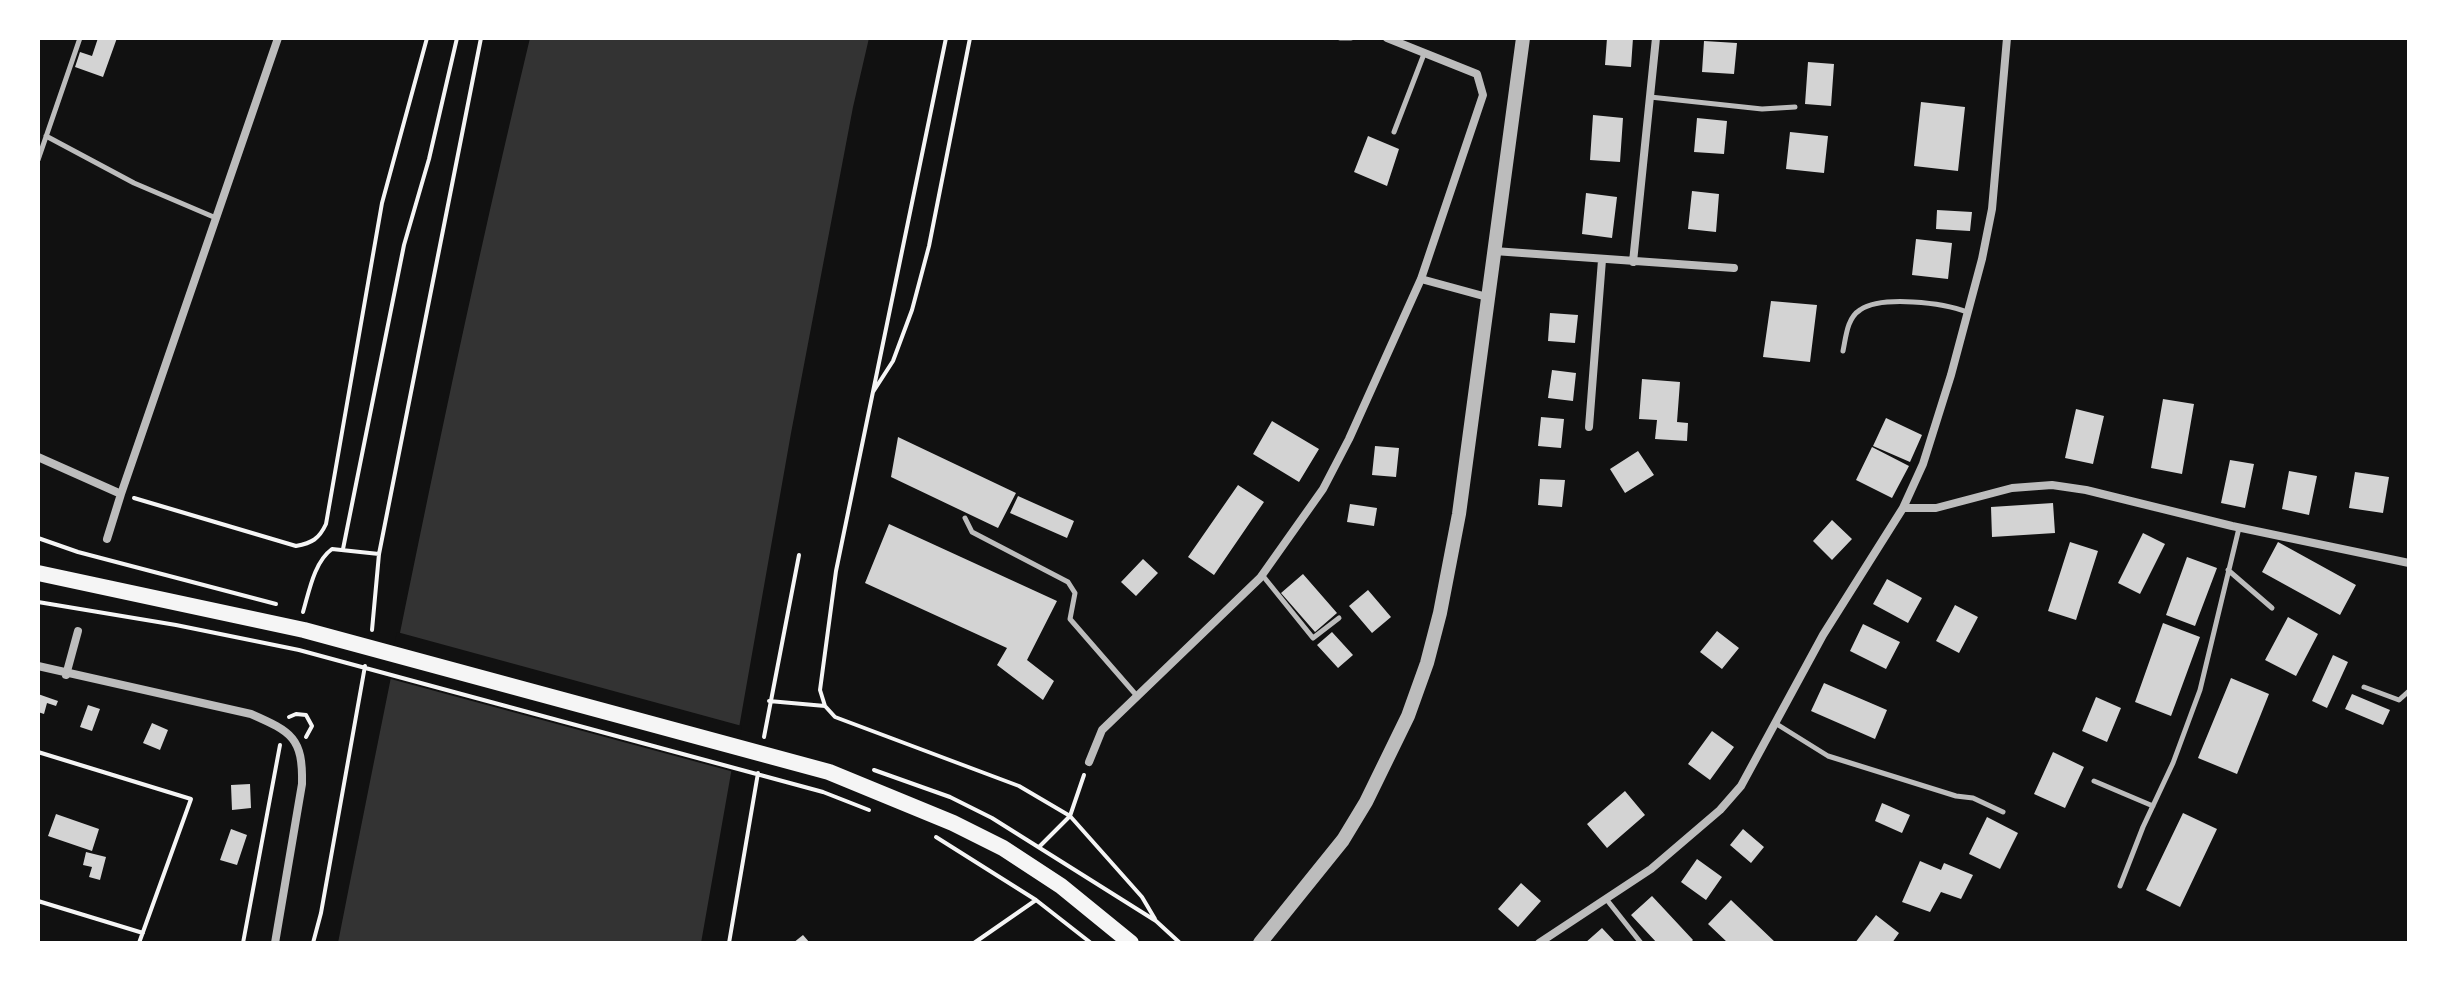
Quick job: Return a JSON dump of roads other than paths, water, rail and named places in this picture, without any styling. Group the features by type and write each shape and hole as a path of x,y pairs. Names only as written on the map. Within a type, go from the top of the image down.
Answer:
{"main road":[{"path":"38,573 305,618 829,772 953,823 1003,848 1061,886 1131,943"}],"street":[{"path":"107,539 278,38"},
{"path":"1089,762 1102,730 1262,575 1323,489 1349,439 1421,279 1483,95 1477,74 1387,38"},
{"path":"1260,943 1343,840 1387,762 1417,690 1440,613 1451,564 1523,38"},
{"path":"1633,262 1656,38"},
{"path":"1539,943 1651,869 1720,810 1741,786 1823,635 1903,508 1923,464 1968,313 1992,209 2007,38"},
{"path":"1494,251 1734,268"},
{"path":"1589,427 1602,260"},
{"path":"1421,279 1487,297"},
{"path":"38,457 121,494"},
{"path":"1903,508 1936,508 2012,488 2052,485 2409,563"},
{"path":"66,675 78,631"},
{"path":"38,666 66,675 251,714 283,730 297,745 302,760 302,784 275,943"}],"lane":[{"path":"38,160 80,38"},
{"path":"1340,38 1351,38"},
{"path":"1394,132 1425,53"},
{"path":"1650,97 1762,109 1795,107"},
{"path":"46,136 134,183 216,218"},
{"path":"1843,351 1849,324 1859,310 1879,304 1949,305 1968,313"},
{"path":"965,518 972,532 1068,582 1075,593 1070,619 1137,696"},
{"path":"2120,886 2173,763 2200,690 2239,528"},
{"path":"2228,570 2272,608"},
{"path":"1262,575 1313,638 1339,618"},
{"path":"2364,687 2399,700 2409,691"},
{"path":"1775,723 1828,756 1956,796 1973,798 2003,812"},
{"path":"2094,781 2153,806"},
{"path":"1607,900 1641,943"},
{"path":"1552,934 1560,943"}]}
